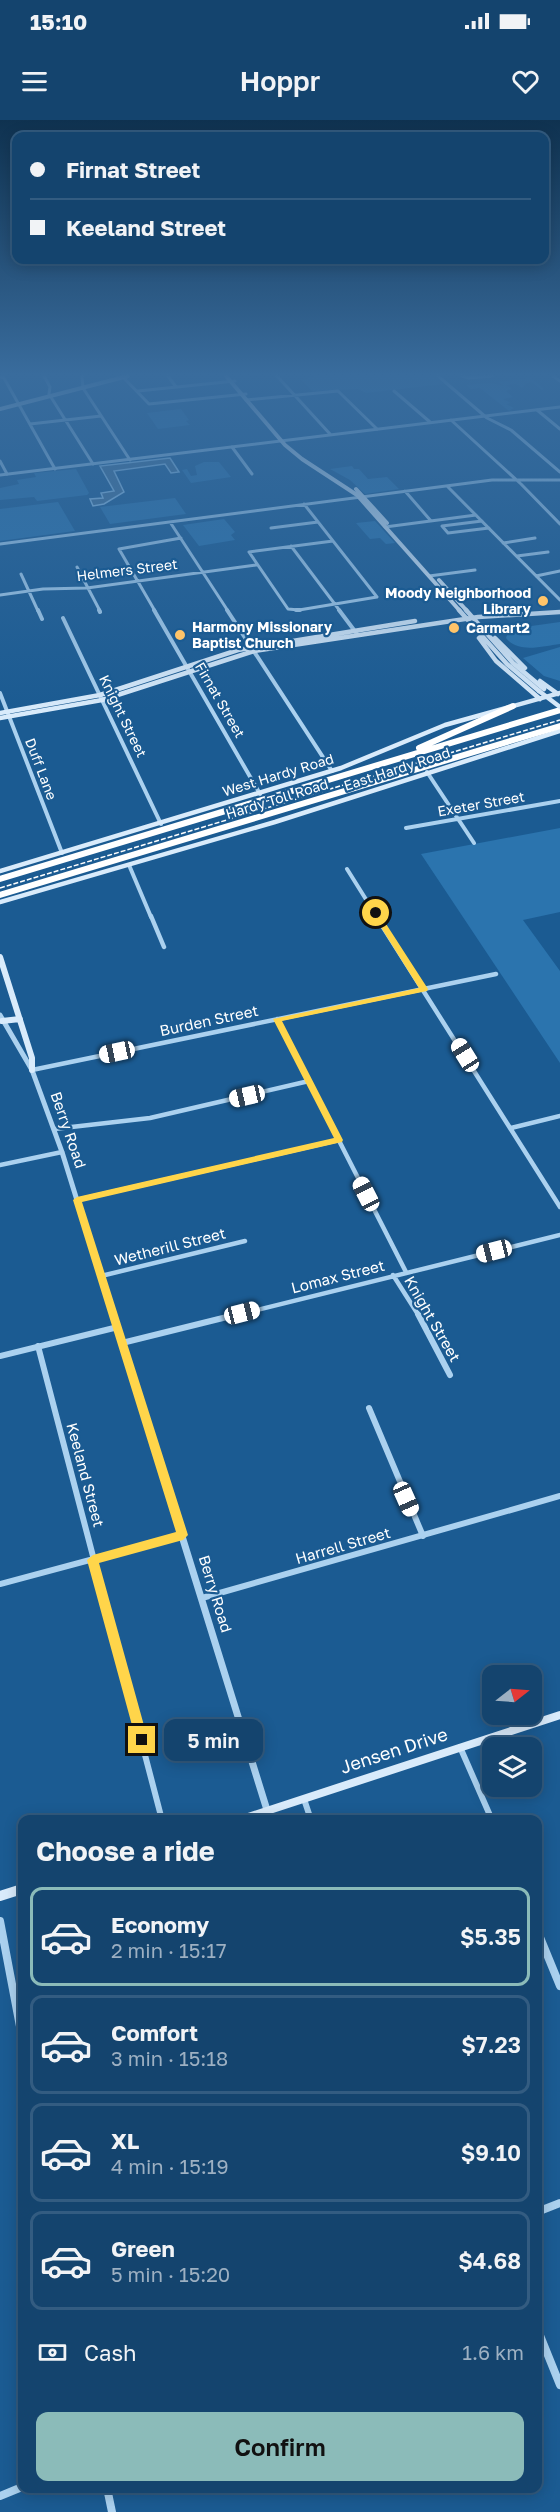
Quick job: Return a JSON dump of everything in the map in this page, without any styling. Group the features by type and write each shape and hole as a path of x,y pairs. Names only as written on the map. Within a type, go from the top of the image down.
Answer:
{"highway":[{"path":"374,767 513,706"},
{"name":"Hardy Toll Road","path":"0,879 560,709"},
{"name":"Hardy Toll Road","path":"0,895 560,726"},
{"path":"63,876 186,845 386,785"}],"main road":[{"path":"349,488 388,526"},
{"path":"352,488 364,496 407,549 467,616 498,640 524,668 559,693"},
{"path":"527,614 553,609"},
{"path":"467,616 527,614 560,610"},
{"path":"0,718 8,714 101,698 188,668 253,649 467,616 560,610"},
{"path":"467,616 496,661 540,699"},
{"path":"473,628 507,664 560,701"},
{"path":"481,628 560,709"},
{"path":"533,693 547,693 551,688"},
{"name":"West Hardy Road","path":"0,872 332,771 445,725 559,693"},
{"path":"0,713 8,714"},
{"name":"East Hardy Road","path":"0,902 275,822 427,771 560,731"},
{"path":"0,957 32,1058 32,1070"},
{"path":"1,1018 20,1019"},
{"name":"Jensen Drive","path":"253,1815 560,1714"},
{"path":"0,1896 18,1890"}],"street":[{"path":"0,544 433,488"},
{"path":"449,488 560,600"},
{"path":"524,488 560,524"},
{"path":"405,491 431,521"},
{"path":"304,504 333,541 377,598 290,610 249,552 333,541"},
{"path":"388,526 476,515"},
{"path":"482,521 442,526 448,533 489,528"},
{"path":"170,522 332,771"},
{"path":"271,528 318,522"},
{"name":"Firnat Street","path":"181,538 120,547 137,581 260,794"},
{"path":"503,543 535,538"},
{"path":"291,546 356,633"},
{"path":"517,556 548,552"},
{"name":"Helmers Street","path":"0,595 87,588 256,564"},
{"path":"77,567 100,612"},
{"path":"431,576 475,570"},
{"path":"536,576 560,571"},
{"path":"21,574 42,619"},
{"path":"555,595 560,594"},
{"name":"Knight Street","path":"63,618 161,824"},
{"name":"Duff Lane","path":"0,693 62,853"},
{"path":"427,771 474,843"},
{"name":"Exeter Street","path":"406,828 560,801"},
{"path":"129,865 164,947"},
{"path":"347,869 560,1207"},
{"name":"Burden Street","path":"32,1070 496,974"},
{"name":"Berry Road","path":"1,1018 32,1070 62,1152 267,1810"},
{"name":"Knight Street","path":"277,1019 406,1272"},
{"path":"54,1129 150,1118 309,1081"},
{"path":"511,1128 560,1116"},
{"path":"77,1200 339,1140"},
{"path":"0,1165 62,1152"},
{"name":"Lomax Street","path":"123,1342 560,1235"},
{"name":"Wetherill Street","path":"101,1276 245,1241"},
{"name":"Knight Street","path":"393,1275 422,1319 450,1375"},
{"path":"0,1356 118,1327"},
{"name":"Keeland Street","path":"38,1346 161,1815"},
{"path":"369,1408 423,1536"},
{"name":"Harrell Street","path":"202,1598 560,1496"},
{"path":"0,1584 183,1535"},
{"path":"460,1747 490,1815"},
{"path":"304,1799 309,1815"},
{"path":"0,1922 18,2016"},
{"path":"542,1942 560,1986"},
{"path":"542,2210 560,2203"},
{"path":"542,2340 560,2385"},
{"path":"0,2496 18,2489"},
{"path":"108,2493 112,2512"}],"shaded area":[{"path":"0,488 86,488 89,493 37,501 34,497 0,500"},
{"path":"112,488 122,488 124,492 104,504 93,506 90,499 103,498 101,493 114,491"},
{"path":"358,488 399,489 365,494"},
{"path":"175,498 186,514 110,524 100,507"},
{"path":"58,502 75,531 0,541 0,509"},
{"path":"224,519 235,532 231,535 235,540 199,546 183,525"},
{"path":"375,521 395,543 386,544 380,538 370,539 356,523"},
{"path":"560,622 560,644 546,646 531,648 517,646 506,638 508,632 503,630"},
{"path":"560,647 560,681 544,676 523,658"},
{"path":"560,828 560,912 523,920 560,971 560,1063 421,854"}],"railway":[{"path":"0,888 560,720"}],"place":[{"name":"Moody Neighborhood Library","path":"543,601"},
{"name":"Carmart2","path":"454,628"},
{"name":"Harmony Missionary Baptist Church","path":"180,635"}],"route":[{"path":"142,1740 93,1560 183,1535 77,1200 339,1140 277,1019 424,989 376,913"}]}
